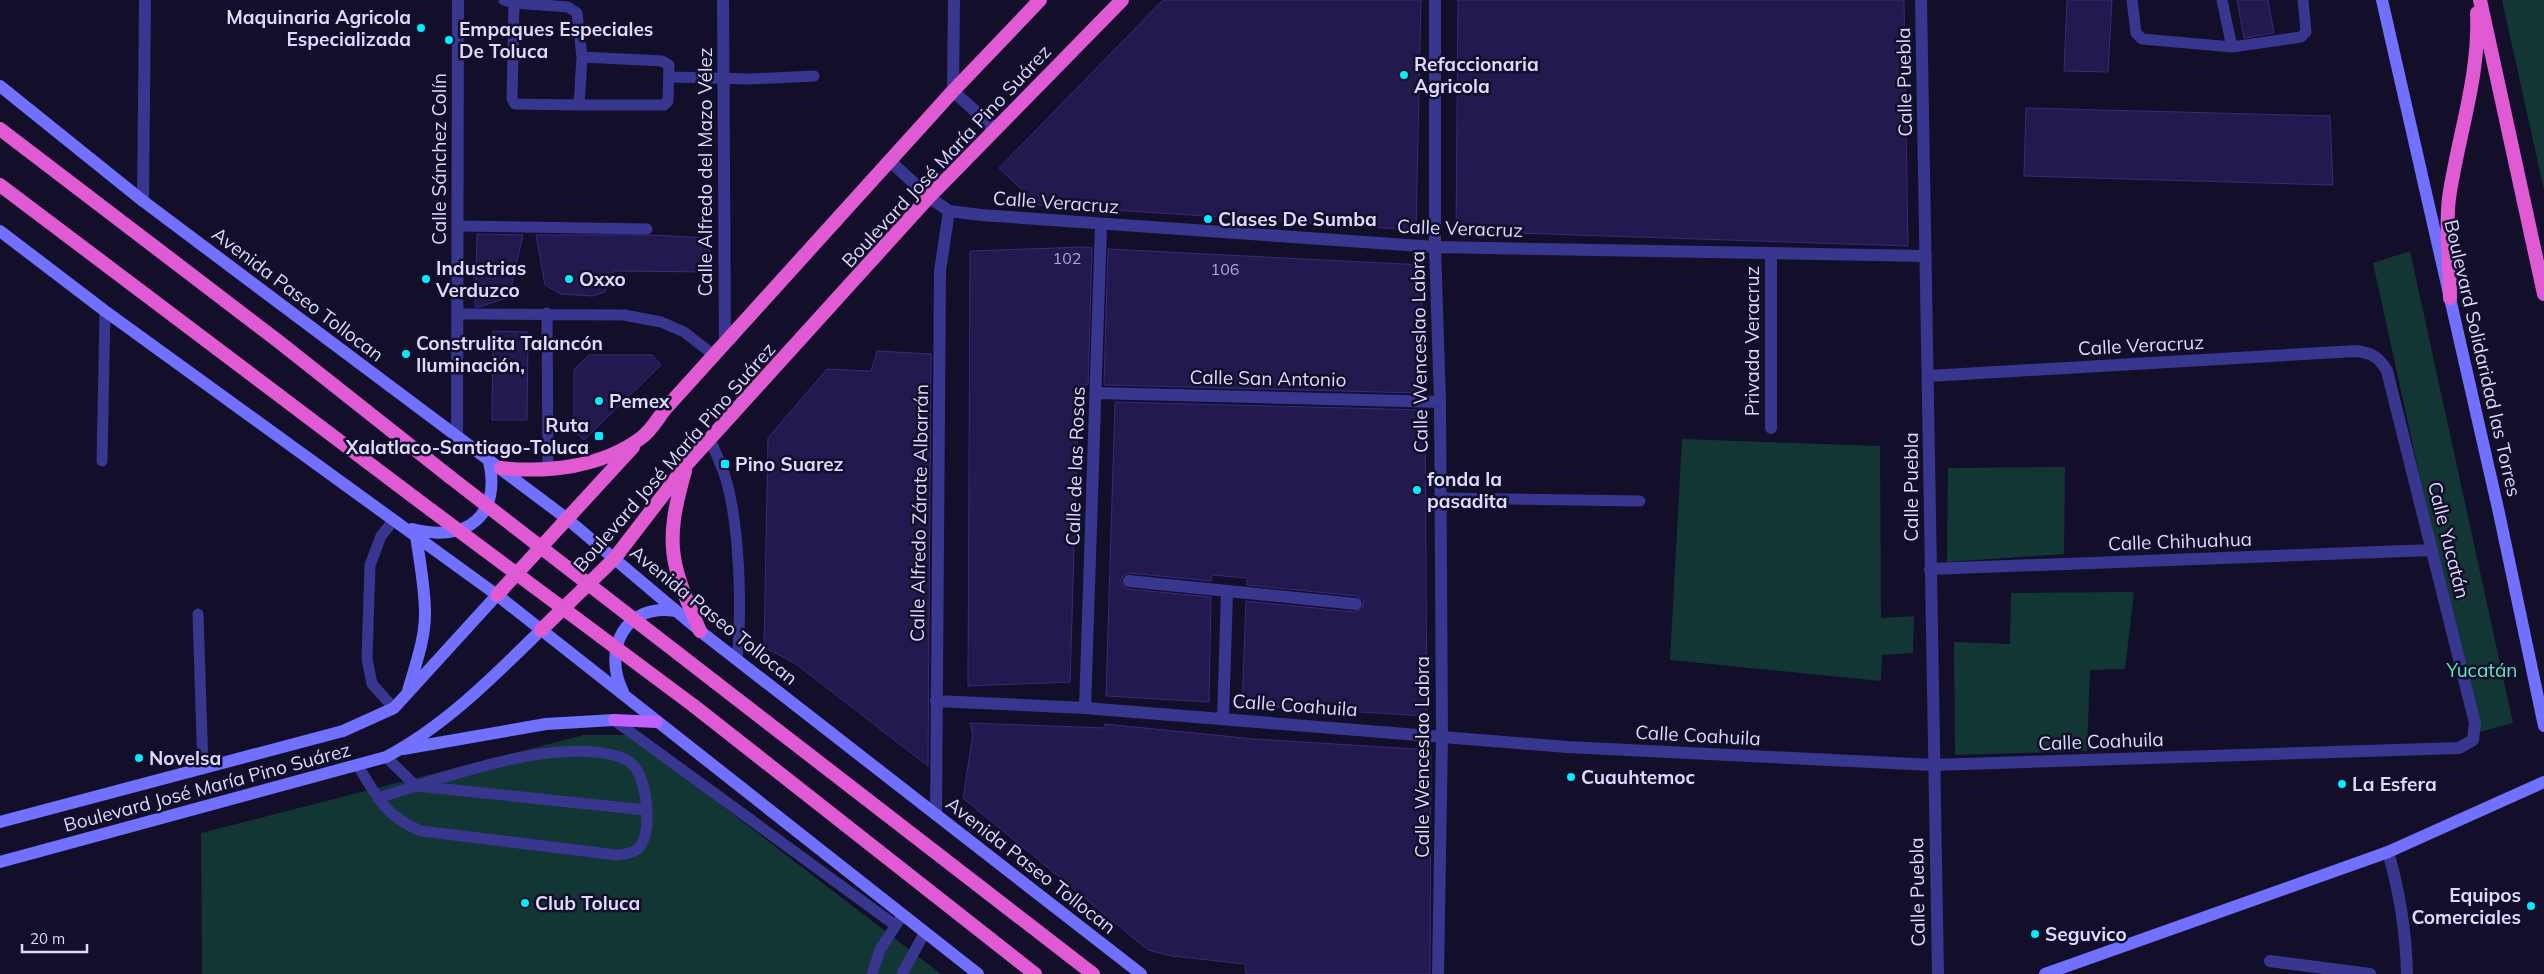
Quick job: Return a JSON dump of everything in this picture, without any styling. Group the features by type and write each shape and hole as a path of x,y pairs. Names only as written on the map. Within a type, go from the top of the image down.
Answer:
{"highway":[{"name":"Boulevard José María Pino Suárez","path":"497,595 891,162 953,91 1040,0"},
{"name":"Boulevard José María Pino Suárez","path":"541,630 614,559 687,464 711,441 929,197 1122,0"},
{"path":"2450,298 2449,201 2456,154 2474,75 2477,49 2478,0"},
{"path":"2478,0 2544,294"},
{"path":"0,130 278,341 450,477 1093,974"},
{"path":"0,185 694,706 1035,974"},
{"path":"501,468 548,470 596,460 642,437"},
{"path":"687,464 674,514 673,554 681,588 700,631"}],"main road":[{"name":"Boulevard Solidaridad las Torres","path":"2382,0 2535,678 2544,726"},
{"name":"Avenida Paseo Tollocan","path":"0,86 143,201 457,437 488,457 566,518 700,631 1141,974"},
{"path":"0,232 105,311 497,595 625,694 899,920 925,932 978,974"},
{"path":"398,524 430,534 444,534 468,528 481,514 490,496 491,470 488,457"},
{"path":"407,696 421,644 425,615 423,581 416,536"},
{"name":"Boulevard José María Pino Suárez","path":"0,822 343,731 394,708 407,696 497,595"},
{"path":"625,694 618,682 614,661 615,650 624,630 639,615 649,610 676,610"},
{"name":"Boulevard José María Pino Suárez","path":"0,862 358,766 386,756 400,749 456,709 541,630"},
{"path":"2535,678 2544,690"},
{"path":"400,749 546,724 614,720 657,722"},
{"path":"2045,974 2388,852 2544,782"}],"street":[{"path":"143,201 145,0"},
{"name":"Calle Sánchez Colín","path":"457,437 458,0"},
{"name":"Calle Alfredo del Mazo Vélez","path":"723,0 725,344"},
{"path":"954,0 953,91 994,129"},
{"name":"Calle Wenceslao Labra","path":"1435,0 1435,247 1440,402 1442,736 1438,974"},
{"name":"Calle Puebla","path":"1920,0 1929,376 1930,569 1938,974"},
{"path":"891,162 929,197 949,211"},
{"name":"Calle Veracruz","path":"949,211 1101,224 1435,247 1926,256"},
{"name":"Calle Alfredo Zárate Albarrán","path":"936,815 940,271 949,211"},
{"name":"Calle de las Rosas","path":"1085,708 1101,224"},
{"name":"Privada Veracruz","path":"1771,254 1771,428"},
{"name":"Calle Veracruz","path":"1929,376 2356,351"},
{"name":"Calle Yucatán","path":"2356,351 2370,353 2380,359 2388,371 2475,723 2473,740 2459,748"},
{"name":"Calle San Antonio","path":"1096,393 1440,402"},
{"name":"Calle Chihuahua","path":"1930,569 2432,550"},
{"path":"1129,581 1356,604"},
{"path":"1223,719 1227,592"},
{"name":"Calle Coahuila","path":"936,701 1085,708 1567,747 1933,765 2459,748"},
{"path":"2388,852 2400,892 2406,937 2407,974"},
{"path":"2270,961 2370,974"}],"lane":[{"path":"2132,0 2136,32 2142,39 2232,47 2301,37 2306,32 2303,0"},
{"path":"2222,0 2232,47"},
{"path":"579,105 582,57 577,12 568,7 509,1 512,99 515,104 579,105 664,106 668,101 670,77 669,65 666,61 582,57"},
{"path":"670,77 814,76"},
{"path":"458,226 647,229"},
{"path":"102,462 105,311"},
{"path":"547,313 548,470"},
{"path":"458,314 547,313 624,315 661,322 684,332 715,356"},
{"path":"711,441 725,476 734,521 740,628 737,660"},
{"path":"1440,498 1640,501"},
{"path":"394,708 372,684 367,658 370,565 381,536 398,524"},
{"path":"198,614 203,769"},
{"path":"614,720 899,920 880,950 872,974"},
{"path":"358,766 378,798 392,816 421,831 617,855 630,853 640,846 645,834 646,810 642,780 634,765 625,759 595,752 544,754 510,759 378,798"},
{"path":"386,756 416,786 646,810"},
{"path":"902,974 925,932"}],"green space":[{"path":"2502,0 2544,0 2544,190"},
{"name":"Yucatán","path":"2410,251 2513,723 2476,733 2373,263"},
{"path":"1682,439 1880,446 1881,618 1914,616 1913,653 1882,655 1881,681 1670,660"},
{"path":"2065,467 2064,554 1947,562 1948,468"},
{"path":"2134,592 2125,669 2090,670 2087,751 1955,755 1954,642 2010,644 2011,593"},
{"name":"Club Toluca","path":"584,735 630,735 941,974 202,974 201,833"}],"building":[{"path":"1163,0 1421,0 1416,230 1038,205 999,168"},
{"path":"1458,0 1904,0 1908,246 1456,231"},
{"path":"2067,0 2112,0 2108,72 2064,71"},
{"path":"2237,0 2268,0 2274,33 2244,38"},
{"path":"2026,108 2330,116 2333,185 2024,176"},
{"path":"477,234 523,235 509,297 475,307"},
{"path":"536,235 651,235 709,238 710,272 614,271 605,292 593,296 561,294 545,285"},
{"path":"1092,248 1088,385 1079,385 1070,682 968,686 970,251"},
{"path":"1108,249 1423,265 1419,393 1104,385"},
{"path":"493,331 528,332 527,420 492,420"},
{"path":"877,351 931,354 928,766 796,664 764,647 768,438 827,369 871,371"},
{"name":"Pemex","path":"589,355 652,355 661,365 584,440 574,431 574,370"},
{"path":"1115,402 1425,410 1427,716 1242,705 1246,601 1355,612 1362,609 1364,601 1357,596 1247,585 1247,578 1212,575 1211,581 1129,573 1123,576 1121,581 1124,587 1128,589 1211,597 1209,702 1106,696"},
{"path":"970,723 1105,728 1105,724 1254,739 1431,750 1430,974 1246,974 1245,964 1172,956 1148,950 963,798 973,734"}],"place":[{"name":"Maquinaria Agricola Especializada","path":"421,28"},
{"name":"Empaques Especiales De Toluca","path":"449,40"},
{"name":"Refaccionaria Agricola","path":"1404,75"},
{"name":"Clases De Sumba","path":"1208,219"},
{"name":"Industrias Verduzco","path":"426,279"},
{"name":"Oxxo","path":"569,279"},
{"name":"Construlita Talancón Iluminación,","path":"406,354"},
{"name":"Pemex","path":"599,401"},
{"name":"Ruta Xalatlaco-Santiago-Toluca","path":"599,436"},
{"name":"Pino Suarez","path":"725,464"},
{"name":"fonda la pasadita","path":"1417,490"},
{"name":"Novelsa","path":"139,758"},
{"name":"Cuauhtemoc","path":"1571,777"},
{"name":"La Esfera","path":"2342,784"},
{"name":"Club Toluca","path":"525,903"},
{"name":"Equipos Comerciales","path":"2531,906"},
{"name":"Seguvico","path":"2035,934"}]}
